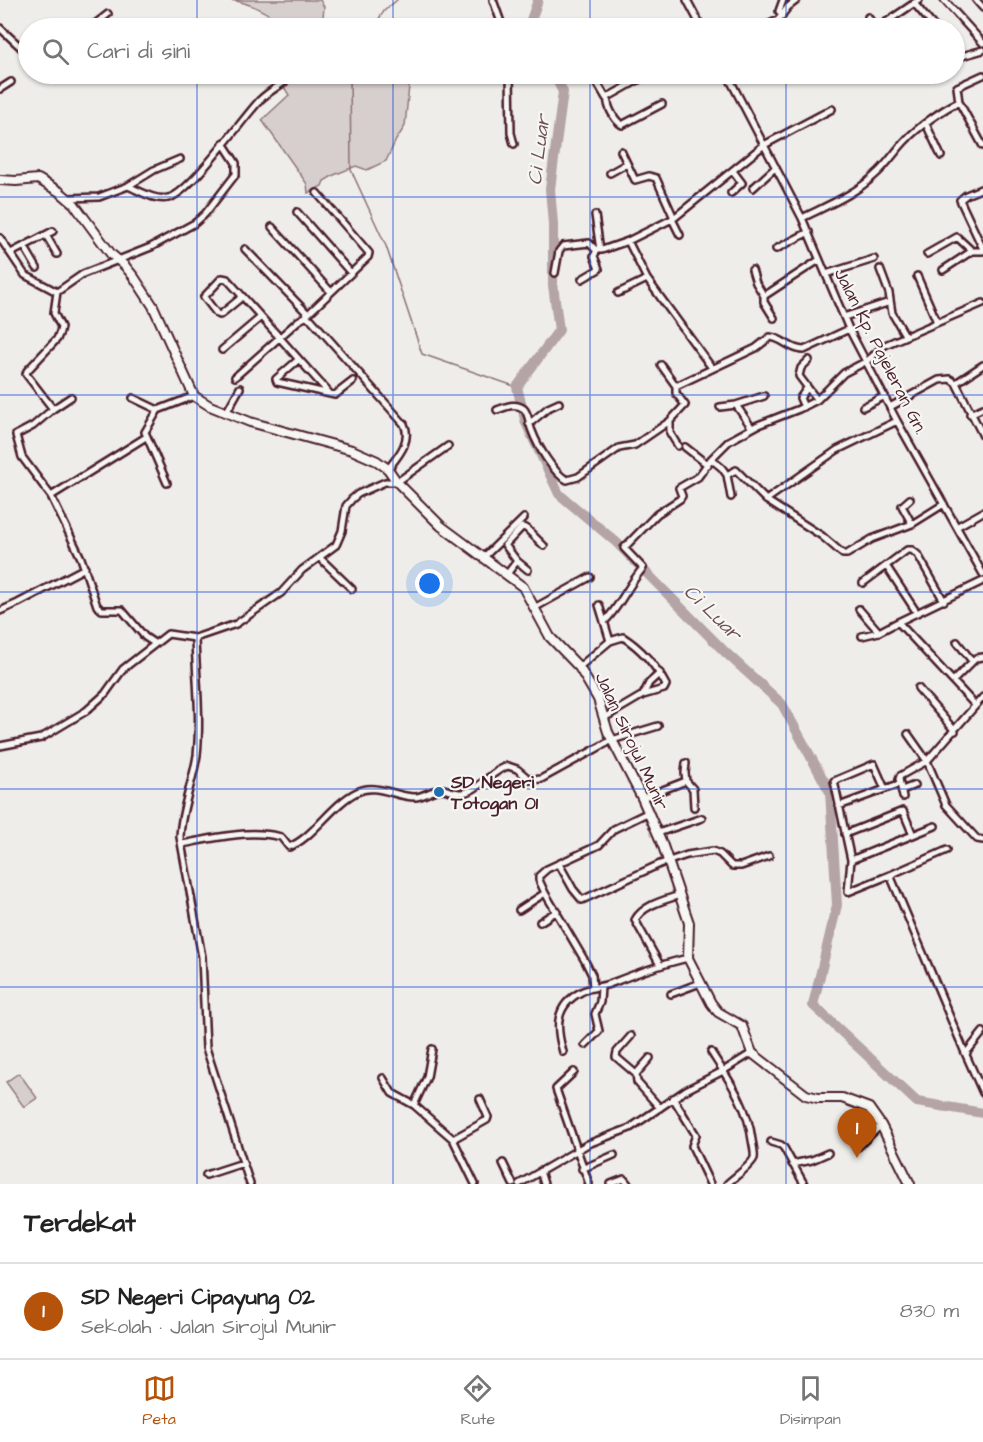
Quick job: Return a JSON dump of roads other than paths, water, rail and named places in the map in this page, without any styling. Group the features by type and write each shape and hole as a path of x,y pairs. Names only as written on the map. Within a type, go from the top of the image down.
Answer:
{"street":[{"path":"493,0 499,18"},
{"path":"687,0 697,18"},
{"path":"783,0 788,7"},
{"path":"782,16 779,11 783,0"},
{"path":"778,18 797,0"},
{"path":"944,0 960,18"},
{"path":"976,0 983,8"},
{"path":"893,18 917,2 928,18"},
{"path":"103,18 108,14"},
{"path":"965,23 983,43"},
{"path":"0,28 18,45"},
{"path":"965,55 983,50"},
{"path":"965,82 983,75"},
{"path":"0,88 11,82"},
{"path":"128,186 158,198 172,197 188,184 260,100 282,84"},
{"path":"510,84 511,133 514,144"},
{"path":"598,84 615,119 622,125 663,104"},
{"path":"606,98 631,84"},
{"name":"Jalan Kp. Pajeleran Gn.","path":"732,84 809,232 849,329 897,421 983,574"},
{"path":"960,84 958,85 959,102 983,146"},
{"path":"802,218 835,203 860,188 876,174 906,140 949,106 959,102"},
{"path":"598,250 628,241 673,218 764,145 832,109"},
{"path":"926,124 941,156"},
{"path":"52,408 26,374 57,339 60,332 61,327 54,313 57,292 83,274 150,247 189,227 205,214 236,174 236,163 223,143"},
{"path":"621,151 636,181 648,176 656,178 680,234"},
{"path":"69,198 99,197 128,186 154,170 180,159"},
{"path":"610,173 626,164"},
{"path":"753,188 776,167"},
{"path":"731,193 742,183 733,171"},
{"path":"0,180 38,179 69,198 111,254 134,277 158,314 194,396 158,410 147,428 146,436 167,483"},
{"path":"943,270 972,251 983,250 960,200 983,188"},
{"path":"235,377 306,316 368,257 369,253 317,193"},
{"path":"297,212 351,273"},
{"path":"582,279 599,269 594,256 598,250 596,215"},
{"path":"273,227 331,292"},
{"path":"11,253 53,231"},
{"path":"776,249 809,232"},
{"path":"46,235 57,254"},
{"path":"927,254 957,237 972,251"},
{"path":"0,238 25,275 57,292"},
{"path":"628,241 647,279 712,368"},
{"path":"555,273 559,251 563,246 589,243 598,250"},
{"path":"24,246 37,268"},
{"path":"245,249 405,424 408,436 388,469"},
{"path":"826,274 874,259"},
{"path":"764,296 819,260"},
{"path":"880,269 894,319 905,335"},
{"path":"752,270 756,284 764,296 764,302 774,318"},
{"path":"917,276 937,322"},
{"path":"242,297 219,315 204,297 224,278 261,317 330,394"},
{"path":"618,293 647,279"},
{"path":"844,318 890,302"},
{"path":"604,622 613,613 634,578 643,568 624,548 657,514 680,499 682,496 680,488 696,478 729,441 752,428 817,400 844,373 867,361 885,345 983,303"},
{"path":"222,350 261,317"},
{"path":"675,386 756,348 770,338 779,339 789,347 804,350 849,329"},
{"path":"298,360 276,381 330,394 338,394 353,381"},
{"path":"809,360 799,372 800,378 817,400"},
{"path":"497,410 510,405 522,408 541,450 562,477 567,480 578,477 620,448 635,445 670,421 684,405 661,365"},
{"path":"956,383 983,365"},
{"path":"890,407 939,380 950,379 956,383 983,436"},
{"path":"309,389 318,381"},
{"path":"226,413 240,388"},
{"path":"804,407 800,398 807,388"},
{"name":"Jalan Sirojul Munir","path":"194,396 226,413 280,431 352,450 377,461 388,469 397,482 441,526 524,587 550,637 579,667 598,699 612,740 658,832 680,895 689,923 688,958 717,1011 742,1026 752,1053"},
{"path":"720,407 736,405 764,396"},
{"path":"862,407 885,396"},
{"path":"71,397 52,408 38,422 15,435 22,457 51,496 85,568 97,606 102,609 122,610 154,643"},
{"path":"133,398 158,410"},
{"path":"529,424 548,408 559,403"},
{"path":"736,405 752,428"},
{"path":"970,414 983,408"},
{"path":"670,421 670,433 681,446 722,468 727,475 731,497"},
{"path":"766,500 837,450 897,421"},
{"path":"51,496 146,436"},
{"path":"0,746 41,738 86,711 105,694 123,669 168,634 195,638 236,624 281,593 302,570 338,542 342,531 344,510 358,494 385,482 397,482 448,446"},
{"path":"727,475 736,470 766,500 822,536 843,554 847,554 872,538 912,525 944,504"},
{"path":"910,499 902,506 912,525"},
{"path":"958,526 983,512"},
{"path":"484,557 524,518"},
{"path":"528,570 517,561 505,545 522,527 526,528 544,546"},
{"path":"863,583 907,550 914,551 944,601"},
{"path":"320,558 352,589"},
{"path":"507,574 517,561"},
{"path":"886,567 917,613"},
{"path":"0,611 85,568"},
{"path":"536,607 590,577"},
{"path":"862,636 879,632 983,580"},
{"path":"599,605 610,641"},
{"path":"859,609 879,632"},
{"path":"898,622 975,705"},
{"path":"579,667 610,641 620,637 626,639 644,654 660,673 666,685 665,688 643,694 604,718"},
{"path":"195,638 198,739 195,767 181,818 182,844 202,957 206,1048 250,1184"},
{"path":"957,642 972,661"},
{"path":"953,681 972,661 980,656 983,657"},
{"path":"643,694 649,683 660,673"},
{"path":"918,688 955,731"},
{"path":"915,785 902,793 899,779 901,775 927,761 983,697"},
{"path":"182,844 232,835 272,835 281,837 289,847 304,838 326,816 357,791 373,789 415,797 443,789 462,793 508,766 517,769 530,780 536,781 612,740 658,726"},
{"path":"908,734 927,761 946,805 977,839 983,840"},
{"path":"686,763 686,781 693,789 694,807"},
{"path":"885,789 874,764 834,781 851,860 848,892 947,850"},
{"path":"642,798 686,781"},
{"path":"839,806 896,785"},
{"path":"845,834 903,811 913,835"},
{"path":"594,988 592,975 545,893 539,876 547,869 600,845 614,829 649,812"},
{"path":"658,832 702,818"},
{"path":"851,860 935,826"},
{"path":"559,864 582,900 668,861 698,853 713,851 732,866 741,866 769,856"},
{"path":"890,875 983,1093"},
{"path":"519,910 545,893"},
{"path":"660,965 635,920 638,914 650,906 680,895"},
{"path":"540,922 557,912"},
{"path":"563,1052 557,1027 562,1009 573,997 581,991 601,987 660,965 688,958"},
{"path":"671,994 700,983"},
{"path":"585,1045 599,1031 595,1016 600,1002 601,987"},
{"path":"631,1036 616,1056 636,1074"},
{"path":"966,1055 982,1036"},
{"path":"414,1105 427,1077 432,1049"},
{"path":"711,1052 747,1113 754,1157 752,1162 727,1184"},
{"path":"519,1184 577,1150 630,1128 674,1098 752,1053 806,1095 818,1098 842,1098 866,1106 875,1114 910,1184"},
{"path":"650,1058 636,1074 636,1080 660,1108"},
{"path":"574,1072 556,1089 589,1184"},
{"path":"976,1081 983,1074"},
{"path":"383,1078 392,1093 414,1105 453,1139 475,1184"},
{"path":"674,1098 696,1135 692,1146 710,1184"},
{"path":"453,1139 487,1120 488,1117 480,1099"},
{"path":"858,1148 881,1125"},
{"path":"771,1142 781,1145 804,1184"},
{"path":"792,1164 828,1154"},
{"path":"582,1169 614,1155"},
{"path":"206,1175 243,1163"},
{"path":"503,1163 513,1184"},
{"path":"540,1172 544,1184"},
{"path":"611,1184 624,1179 628,1184"}],"waterway":[{"path":"379,18 397,0"},
{"name":"Ci Luar","path":"532,18 538,0"},
{"path":"350,84 351,170 386,246 422,354 517,387"},
{"name":"Ci Luar","path":"559,84 563,92 550,189 553,224 553,285 559,330 517,387 526,423 559,494 616,542 725,652 782,704 830,792 837,905 813,1005 917,1102 983,1113"}],"place":[{"name":"SD Negeri Totogan 01","path":"439,792"},
{"name":"SD Negeri Cipayung 02","path":"857,1158"}]}
